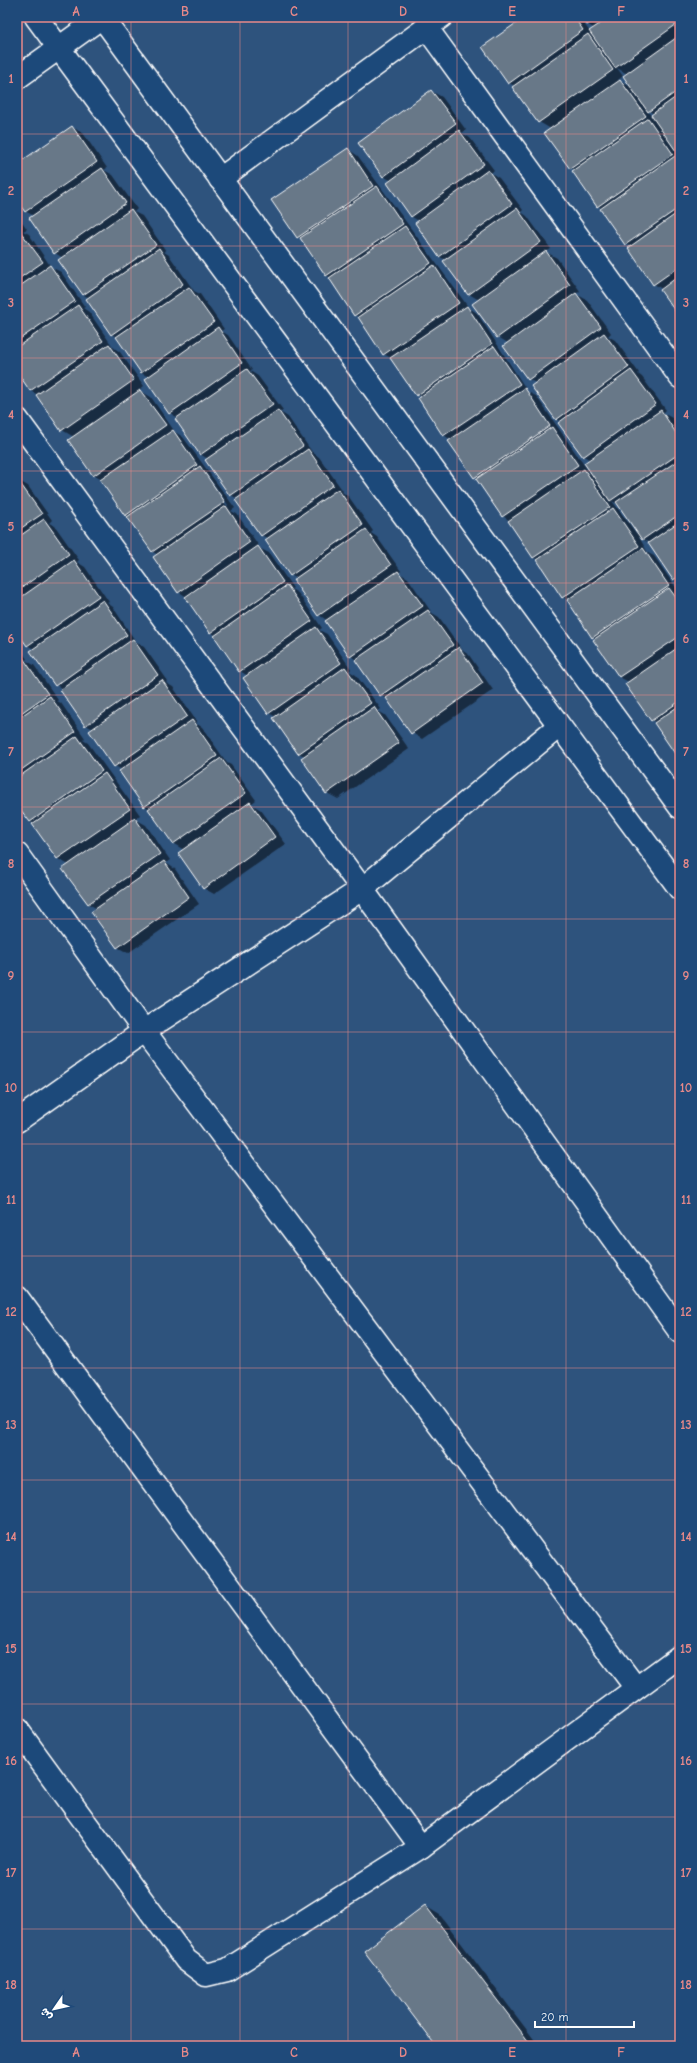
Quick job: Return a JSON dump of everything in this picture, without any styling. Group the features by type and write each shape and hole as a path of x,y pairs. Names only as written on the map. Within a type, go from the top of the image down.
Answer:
{"street":[{"path":"36,17 680,889"},
{"path":"17,78 102,17 680,807"},
{"path":"220,179 434,22 680,377"},
{"path":"17,419 362,889 680,1332"},
{"path":"18,1117 144,1030 362,889 559,726"},
{"path":"17,854 144,1030 636,1688"},
{"path":"17,1297 421,1847"},
{"path":"17,1729 186,1960 206,1975 227,1970 421,1847 680,1656"}],"building":[{"path":"525,17 574,17 583,30 508,84 482,47"},
{"path":"581,17 598,17 587,25"},
{"path":"610,17 680,17 680,22 615,68 589,31"},
{"path":"588,34 613,70 538,123 512,87"},
{"path":"680,35 680,89 648,112 623,76"},
{"path":"620,80 646,116 570,169 544,133"},
{"path":"431,90 456,123 383,177 358,143"},
{"path":"680,94 680,148 676,151 651,115"},
{"path":"648,118 673,154 597,207 572,171"},
{"path":"72,126 97,162 25,212 17,201 17,164"},
{"path":"459,130 484,164 411,217 387,183"},
{"path":"348,148 373,186 297,238 271,200"},
{"path":"675,156 680,162 680,207 625,245 600,209"},
{"path":"102,168 126,203 54,254 29,218"},
{"path":"488,170 512,204 439,257 415,223"},
{"path":"377,186 403,224 326,276 300,238"},
{"path":"517,208 541,242 468,295 443,261"},
{"path":"131,209 156,245 83,295 58,260"},
{"path":"680,211 680,266 653,285 628,248"},
{"path":"405,226 431,263 354,316 329,278"},
{"path":"17,227 43,262 17,280"},
{"path":"159,248 183,284 111,335 86,299"},
{"path":"546,251 570,285 497,338 472,304"},
{"path":"50,265 75,301 17,341 17,288"},
{"path":"434,265 459,303 383,355 358,317"},
{"path":"680,275 680,318 660,290"},
{"path":"189,287 214,322 141,373 116,337"},
{"path":"576,293 601,327 528,380 503,346"},
{"path":"78,305 103,341 30,391 17,372 17,347"},
{"path":"467,306 492,344 416,396 390,358"},
{"path":"218,327 242,363 169,414 145,379"},
{"path":"604,333 629,367 556,420 531,386"},
{"path":"109,344 134,380 61,431 36,395"},
{"path":"494,346 520,384 443,436 418,398"},
{"path":"247,369 273,404 200,455 175,419"},
{"path":"631,370 656,404 583,457 558,423"},
{"path":"525,388 550,426 474,478 448,441"},
{"path":"140,390 166,425 93,476 68,440"},
{"path":"278,410 303,446 230,496 205,460"},
{"path":"661,410 680,439 680,453 610,501 584,463"},
{"path":"552,427 578,465 502,517 476,479"},
{"path":"173,430 197,465 125,516 100,480"},
{"path":"308,449 333,485 261,536 235,500"},
{"path":"680,459 680,514 642,540 616,502"},
{"path":"200,466 225,502 152,552 127,517"},
{"path":"584,469 610,507 533,558 508,521"},
{"path":"17,479 42,514 17,531"},
{"path":"338,489 363,525 290,576 265,540"},
{"path":"226,506 250,542 178,593 153,557"},
{"path":"613,508 639,546 562,598 537,560"},
{"path":"44,519 69,554 17,591 17,538"},
{"path":"680,521 680,576 673,580 648,543"},
{"path":"366,529 391,565 318,616 293,580"},
{"path":"258,546 283,582 210,633 185,597"},
{"path":"643,548 669,586 592,638 567,600"},
{"path":"74,560 99,596 27,646 17,632 17,600"},
{"path":"398,571 423,606 350,657 325,621"},
{"path":"287,585 312,621 239,672 214,636"},
{"path":"669,588 680,603 680,636 619,677 593,640"},
{"path":"103,600 127,635 55,686 30,651"},
{"path":"428,610 453,645 380,696 355,660"},
{"path":"316,627 341,663 268,714 243,678"},
{"path":"133,639 158,675 85,726 60,690"},
{"path":"680,646 680,701 651,721 625,684"},
{"path":"459,647 483,683 411,734 386,698"},
{"path":"23,658 48,694 17,716 17,662"},
{"path":"345,667 371,703 298,754 273,718"},
{"path":"162,680 187,716 114,767 89,731"},
{"path":"50,696 75,732 17,773 17,719"},
{"path":"680,705 680,761 654,723"},
{"path":"374,707 399,743 326,794 301,758"},
{"path":"192,720 217,756 144,807 119,771"},
{"path":"77,736 102,771 30,822 17,805 17,778"},
{"path":"221,758 246,793 173,844 148,809"},
{"path":"105,773 130,809 57,859 32,824"},
{"path":"250,802 275,837 203,889 178,853"},
{"path":"135,818 160,854 88,904 62,869"},
{"path":"164,861 189,897 117,948 91,912"},
{"path":"425,1905 532,2046 436,2046 364,1951"}]}
